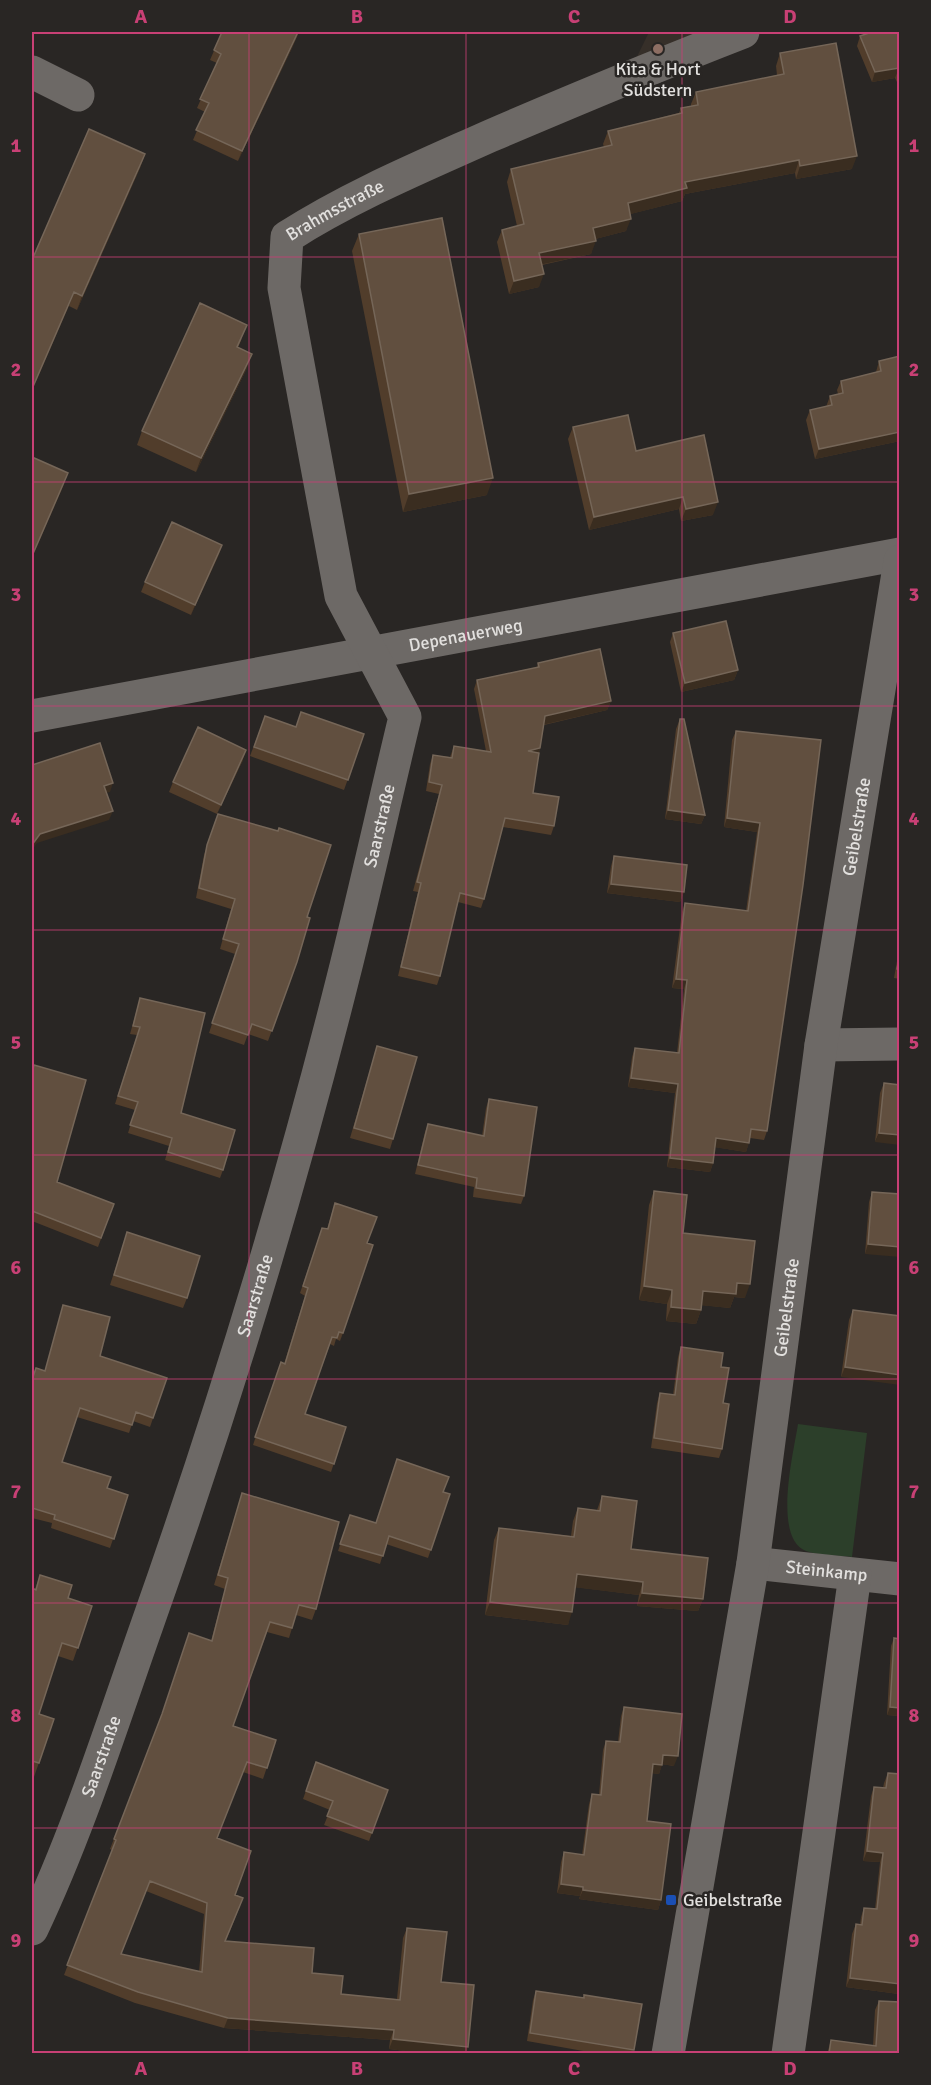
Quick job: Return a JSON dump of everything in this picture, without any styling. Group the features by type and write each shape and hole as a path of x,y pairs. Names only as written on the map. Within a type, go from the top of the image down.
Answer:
{"street":[{"name":"Brahmsstraße","path":"370,652 341,596 284,288 287,237 325,212 416,169 614,83 743,32"},
{"path":"32,72 78,95"},
{"name":"Depenauerweg","path":"32,716 900,554"},
{"name":"Geibelstraße","path":"668,2054 753,1563 821,1046 900,561"},
{"name":"Saarstraße","path":"32,1929 78,1820 190,1502 270,1244 343,980 405,717 370,652"},
{"path":"821,1046 900,1044"},
{"name":"Steinkamp","path":"753,1563 900,1579"},
{"path":"788,2054 855,1575"}],"shaded area":[{"name":"Kita & Hort Südstern","path":"649,32 720,32 632,67"}],"green space":[{"path":"798,1424 867,1433 852,1557 806,1551 796,1543 790,1529 787,1512 788,1493"}],"building":[{"path":"222,32 298,32 242,151 196,130 209,103 200,99 221,54 214,50"},
{"path":"872,32 900,32 900,70 899,68 875,72 860,36"},
{"path":"836,43 857,156 800,166 799,160 685,182 687,188 628,203 631,219 593,228 596,241 539,253 544,274 514,281 502,230 524,224 511,169 612,145 608,131 682,113 681,108 698,105 696,92 784,74 780,53"},
{"path":"89,129 145,154 82,296 74,292 32,389 32,260"},
{"path":"442,218 493,478 409,494 359,234"},
{"path":"200,303 247,325 237,347 252,354 201,458 142,431"},
{"path":"900,356 900,432 819,449 810,410 832,405 830,396 843,393 841,381 881,371 879,361"},
{"path":"628,415 636,451 704,435 718,502 686,509 683,497 594,517 573,427"},
{"path":"32,457 68,473 32,556"},
{"path":"172,522 222,545 195,605 145,582"},
{"path":"726,621 738,670 685,683 673,633"},
{"path":"600,649 611,701 545,716 540,748 528,751 539,753 533,793 559,797 554,826 505,818 484,899 460,893 440,976 401,967 421,883 417,882 442,785 429,782 433,755 452,758 454,746 491,752 477,680 539,667 538,663"},
{"path":"301,712 364,734 348,780 254,747 265,716 296,727"},
{"path":"680,719 684,719 705,815 668,810"},
{"path":"198,727 246,750 221,805 173,782"},
{"path":"736,731 821,740 803,885 767,1131 751,1129 749,1143 716,1138 713,1163 670,1158 678,1084 631,1078 635,1048 679,1053 687,980 676,979 685,903 748,911 760,823 727,818"},
{"path":"100,743 113,783 104,786 113,811 40,834 32,845 32,765"},
{"path":"218,814 278,831 279,828 331,845 307,917 310,918 297,962 272,1031 252,1024 248,1035 212,1023 239,944 223,939 235,899 199,888 207,845"},
{"path":"614,856 687,865 684,892 611,884"},
{"path":"900,953 900,970 897,969"},
{"path":"140,998 205,1013 181,1113 235,1130 223,1170 168,1152 172,1138 130,1125 138,1102 118,1096 140,1027 133,1026"},
{"path":"377,1046 417,1057 393,1139 354,1128"},
{"path":"34,1065 86,1080 57,1182 114,1204 101,1238 32,1211 32,1073"},
{"path":"884,1083 900,1085 900,1135 879,1133"},
{"path":"489,1099 537,1107 524,1196 476,1188 477,1178 418,1165 428,1124 484,1136"},
{"path":"654,1191 687,1195 683,1233 755,1241 750,1284 737,1283 736,1294 703,1291 701,1310 671,1307 672,1290 644,1286"},
{"path":"872,1192 900,1194 900,1247 868,1244"},
{"path":"335,1203 377,1217 367,1243 373,1245 343,1333 339,1332 337,1338 332,1337 305,1414 346,1427 334,1464 255,1437 281,1362 285,1364 308,1288 303,1286 322,1228 328,1229"},
{"path":"127,1232 200,1256 187,1298 114,1275"},
{"path":"63,1305 110,1317 100,1356 167,1378 153,1418 136,1412 132,1425 80,1408 62,1462 111,1477 107,1488 128,1495 114,1539 54,1519 55,1515 32,1508 32,1380 36,1368 45,1371"},
{"path":"853,1310 900,1316 900,1375 845,1367"},
{"path":"681,1347 723,1353 721,1367 729,1368 723,1403 729,1404 722,1449 654,1438 660,1393 675,1395"},
{"path":"397,1459 449,1477 443,1492 450,1494 431,1550 389,1536 383,1556 340,1544 350,1515 376,1523"},
{"path":"242,1493 339,1522 316,1609 299,1605 292,1628 270,1622 233,1726 276,1740 267,1768 247,1762 217,1838 251,1851 235,1895 243,1898 225,1941 314,1948 312,1973 343,1976 341,1994 400,2000 407,1928 447,1932 441,1982 474,1985 468,2047 393,2039 394,2030 228,2018 138,1992 67,1965 116,1840 114,1839 162,1714 189,1633 212,1641 228,1578 218,1575","holes":["150,1881 207,1903 202,1972 121,1954"]},
{"path":"602,1496 637,1501 631,1549 708,1558 703,1599 642,1593 643,1582 577,1574 572,1612 490,1602 499,1528 574,1537 578,1508 600,1511"},
{"path":"40,1575 72,1585 68,1598 92,1606 78,1648 62,1643 39,1714 54,1719 39,1763 32,1761 32,1588 36,1590"},
{"path":"894,1638 900,1639 900,1708 890,1707"},
{"path":"624,1707 682,1714 678,1756 663,1755 662,1765 653,1764 647,1821 671,1824 661,1900 583,1890 583,1887 561,1884 564,1852 584,1855 592,1794 601,1795 606,1741 620,1742"},
{"path":"316,1762 388,1790 372,1833 327,1816 333,1801 306,1791"},
{"path":"888,1773 900,1774 900,1984 850,1978 856,1924 862,1925 864,1908 877,1909 883,1853 867,1851 874,1787 886,1788"},
{"path":"536,1991 584,1998 584,1995 642,2004 634,2050 530,2033"},
{"path":"879,2001 900,2002 900,2054 829,2054 831,2040 876,2046"}],"place":[{"name":"Kita & Hort Südstern","path":"658,49"},
{"name":"Geibelstraße","path":"671,1900"}]}
